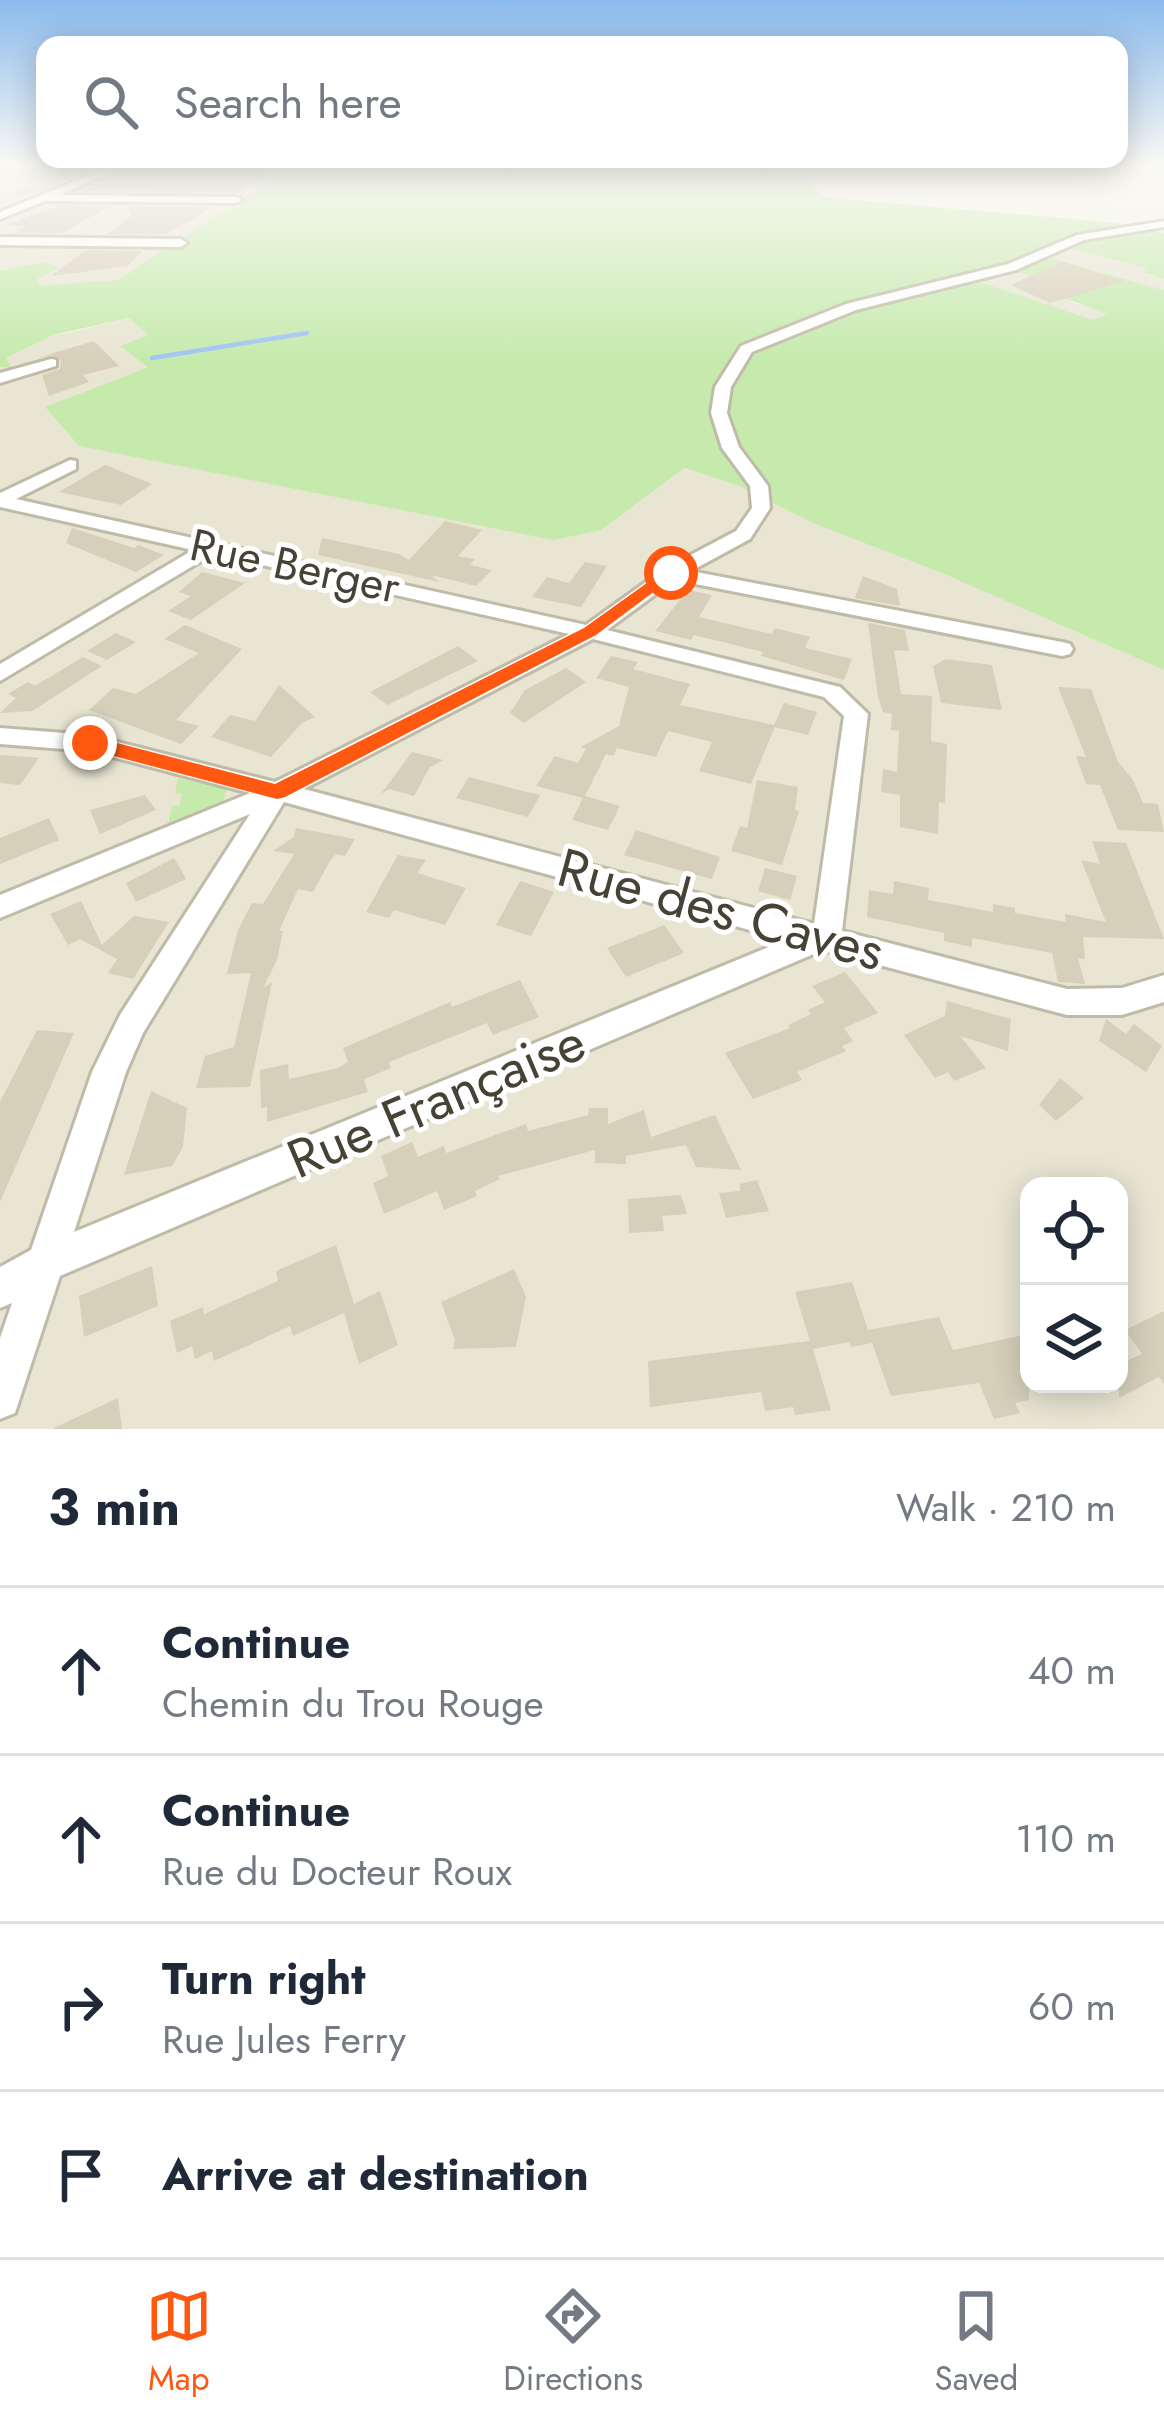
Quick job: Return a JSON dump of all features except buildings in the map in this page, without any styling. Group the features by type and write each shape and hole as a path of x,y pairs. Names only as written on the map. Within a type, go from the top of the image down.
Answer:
{"street":[{"path":"0,908 277,792 590,632 680,569 743,535 760,508 759,485 731,448 719,413 722,387 746,349 851,307 1012,267 1081,237 1121,231"},
{"path":"0,241 181,243"},
{"path":"0,378 51,363"},
{"path":"0,500 70,465"},
{"name":"Rue Berger","path":"0,500 590,632 832,692 856,715 827,936"},
{"path":"0,674 210,548"},
{"path":"680,569 1062,649"},
{"name":"Rue des Caves","path":"0,736 90,743 1067,1003 1112,1005 1164,988"},
{"path":"0,1399 78,1154 131,1024 277,792"},
{"name":"Rue Française","path":"0,1289 45,1263 827,936"}],"shaded area":[{"path":"0,231 194,231 117,280 0,294"},
{"path":"1065,247 1149,270 1145,273 1164,279 1164,290 1048,257"},
{"path":"1011,271 1075,286 1070,302 1109,313 1093,320 974,280"},
{"path":"130,318 149,336 150,366 45,407 79,446 601,530 683,468 739,486 813,523 1164,670 1164,1429 0,1429 0,342"}],"green space":[{"path":"194,231 1108,231 1084,235 987,273 848,303 854,306 974,280 1093,320 1107,314 1051,293 1072,285 1011,271 1048,257 1164,290 1164,670 813,523 739,486 684,468 601,530 553,540 79,446 45,407 148,367 120,346 148,335 129,318 53,335 6,358 12,368 0,367 0,271 45,262 58,268 36,279 41,286 117,280"},
{"path":"1131,231 1164,233 1164,279 1143,272 1147,269 1065,247"},
{"path":"178,778 227,789 223,802 168,825 172,806 180,805 182,794 175,793"}],"waterway":[{"path":"152,358 307,333"}],"route":[{"path":"90,743 277,792 590,632 671,573"}]}
